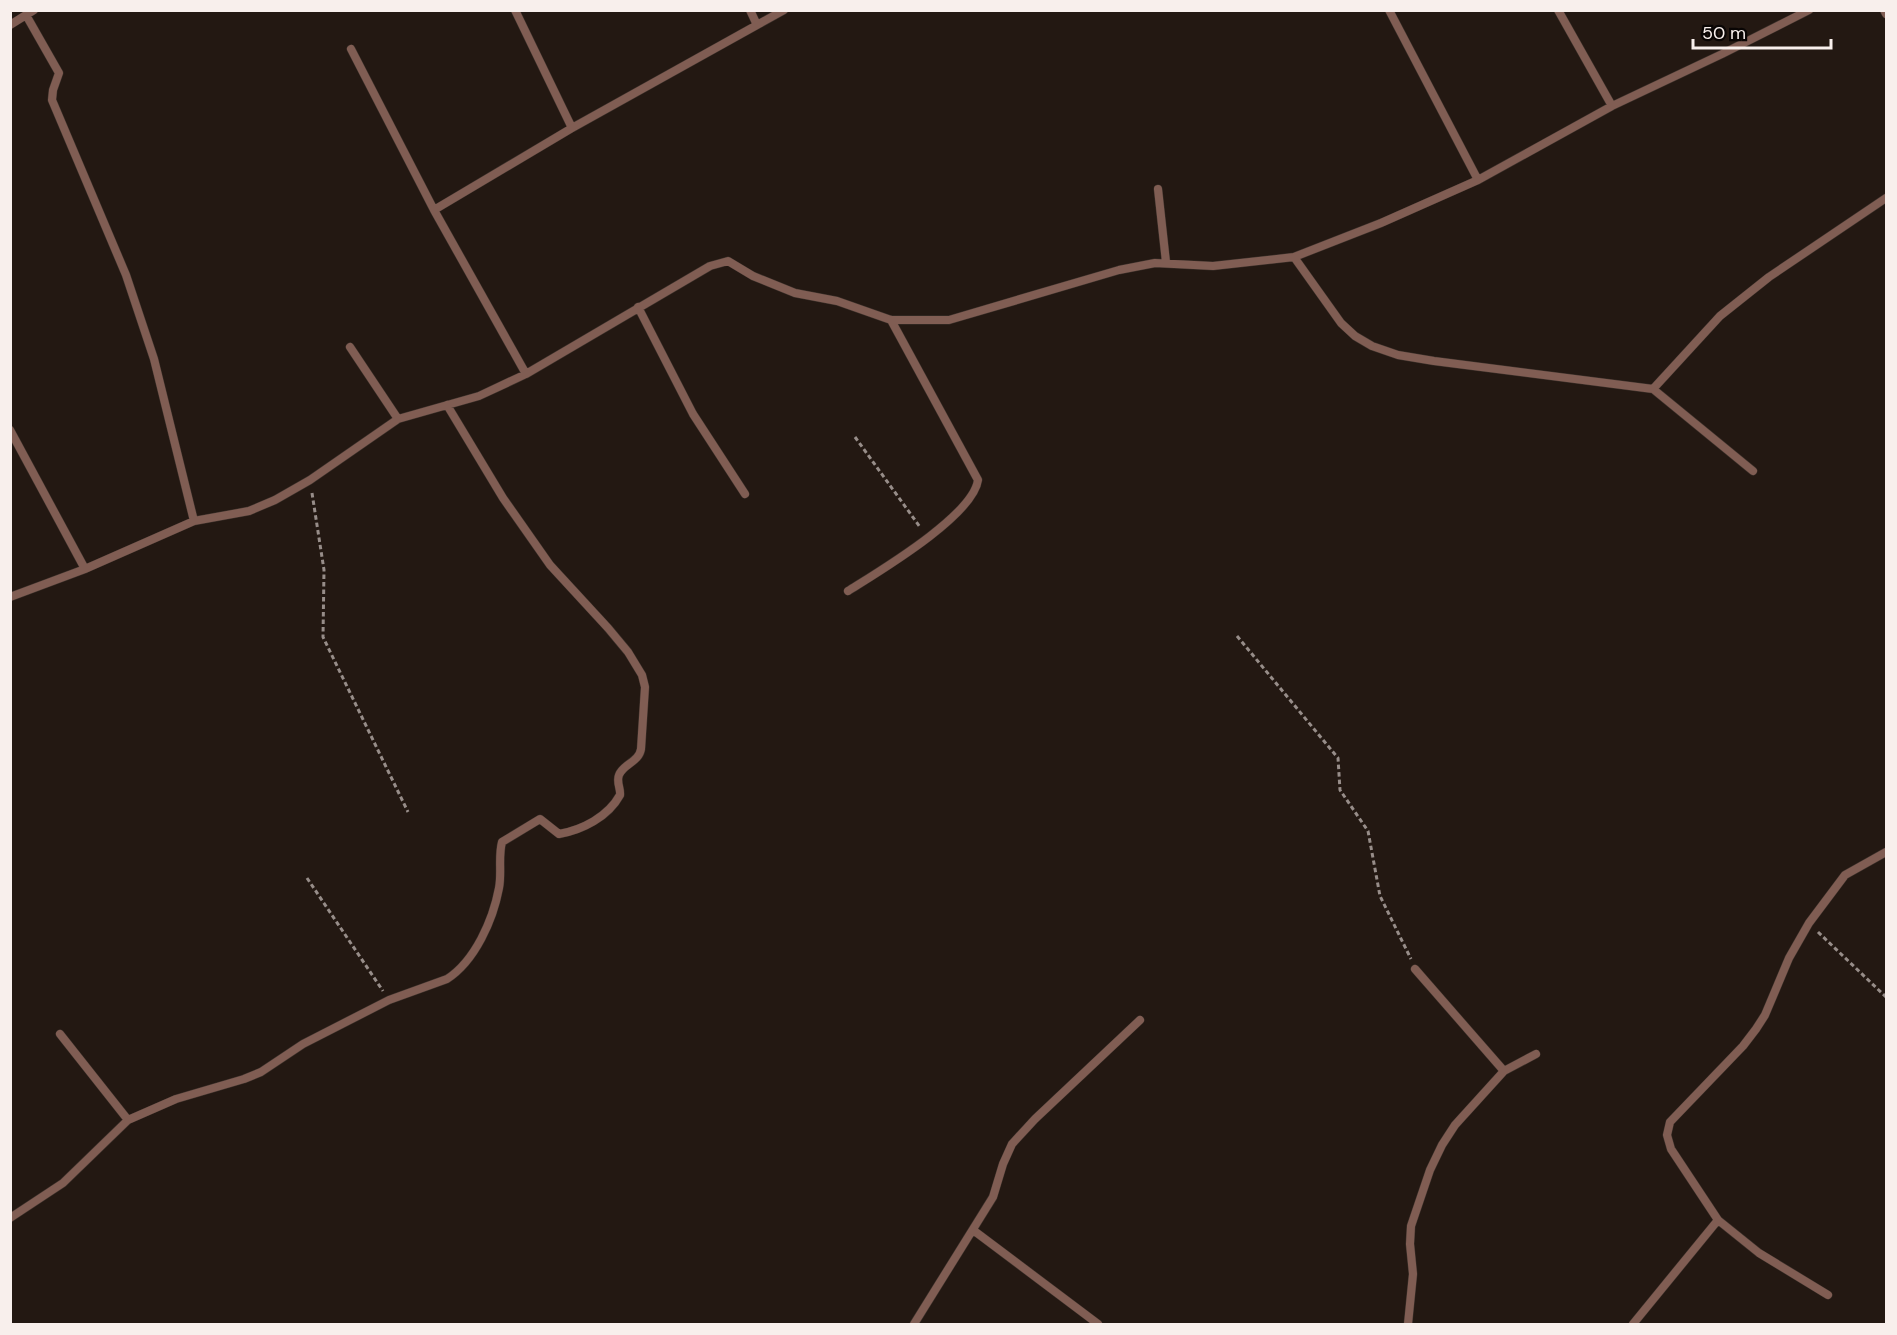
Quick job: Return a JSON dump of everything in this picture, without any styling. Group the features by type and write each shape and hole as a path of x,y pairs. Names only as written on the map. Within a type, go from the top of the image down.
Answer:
{"lane":[{"path":"10,25 34,10"},
{"path":"515,10 572,128"},
{"path":"750,10 758,25"},
{"path":"434,210 572,128 784,10"},
{"path":"1389,10 1478,180"},
{"path":"1558,10 1612,106"},
{"path":"10,597 85,570 194,521 249,511 275,500 310,480 398,419 478,396 526,374 710,266 728,261 753,276 795,293 837,301 891,321 949,320 1119,270 1166,262 1214,266 1294,257 1381,223 1478,180 1612,106 1809,10"},
{"path":"1884,10 1887,14"},
{"path":"26,15 58,73 52,90 52,100 126,275 154,359 194,521"},
{"path":"351,49 434,210 526,374"},
{"path":"1158,189 1166,262"},
{"path":"1653,389 1720,316 1769,277 1887,198"},
{"path":"1294,257 1341,323 1355,336 1372,346 1398,355 1434,362 1653,389 1753,471"},
{"path":"638,307 693,414 745,494"},
{"path":"848,591 928,538 977,489 978,480 891,321"},
{"path":"350,347 398,419"},
{"path":"10,1218 63,1183 128,1120 176,1099 261,1072 303,1044 389,1000 447,979 469,957 490,918 499,888 500,847 505,839 540,819 552,831 560,835 590,824 602,816 620,795 618,780 620,773 638,757 641,749 645,687 642,675 628,652 550,564 503,498 447,405"},
{"path":"10,430 85,570"},
{"path":"1828,1295 1758,1253 1718,1220 1671,1149 1667,1131 1670,1122 1743,1046 1760,1022 1789,958 1809,923 1845,875 1887,852"},
{"path":"1415,969 1504,1071"},
{"path":"914,1324 993,1197 1012,1144 1035,1119 1140,1020"},
{"path":"60,1034 128,1120"},
{"path":"1408,1324 1413,1274 1411,1226 1430,1170 1455,1125 1504,1071 1536,1054"},
{"path":"1633,1324 1718,1220"},
{"path":"973,1230 1098,1324"}],"path":[{"path":"855,437 928,538"},
{"path":"310,480 324,570 322,637 408,812"},
{"path":"1236,636 1338,758 1340,790 1368,831 1380,897 1415,969"},
{"path":"307,878 389,1000"},
{"path":"1809,923 1887,997"}]}
